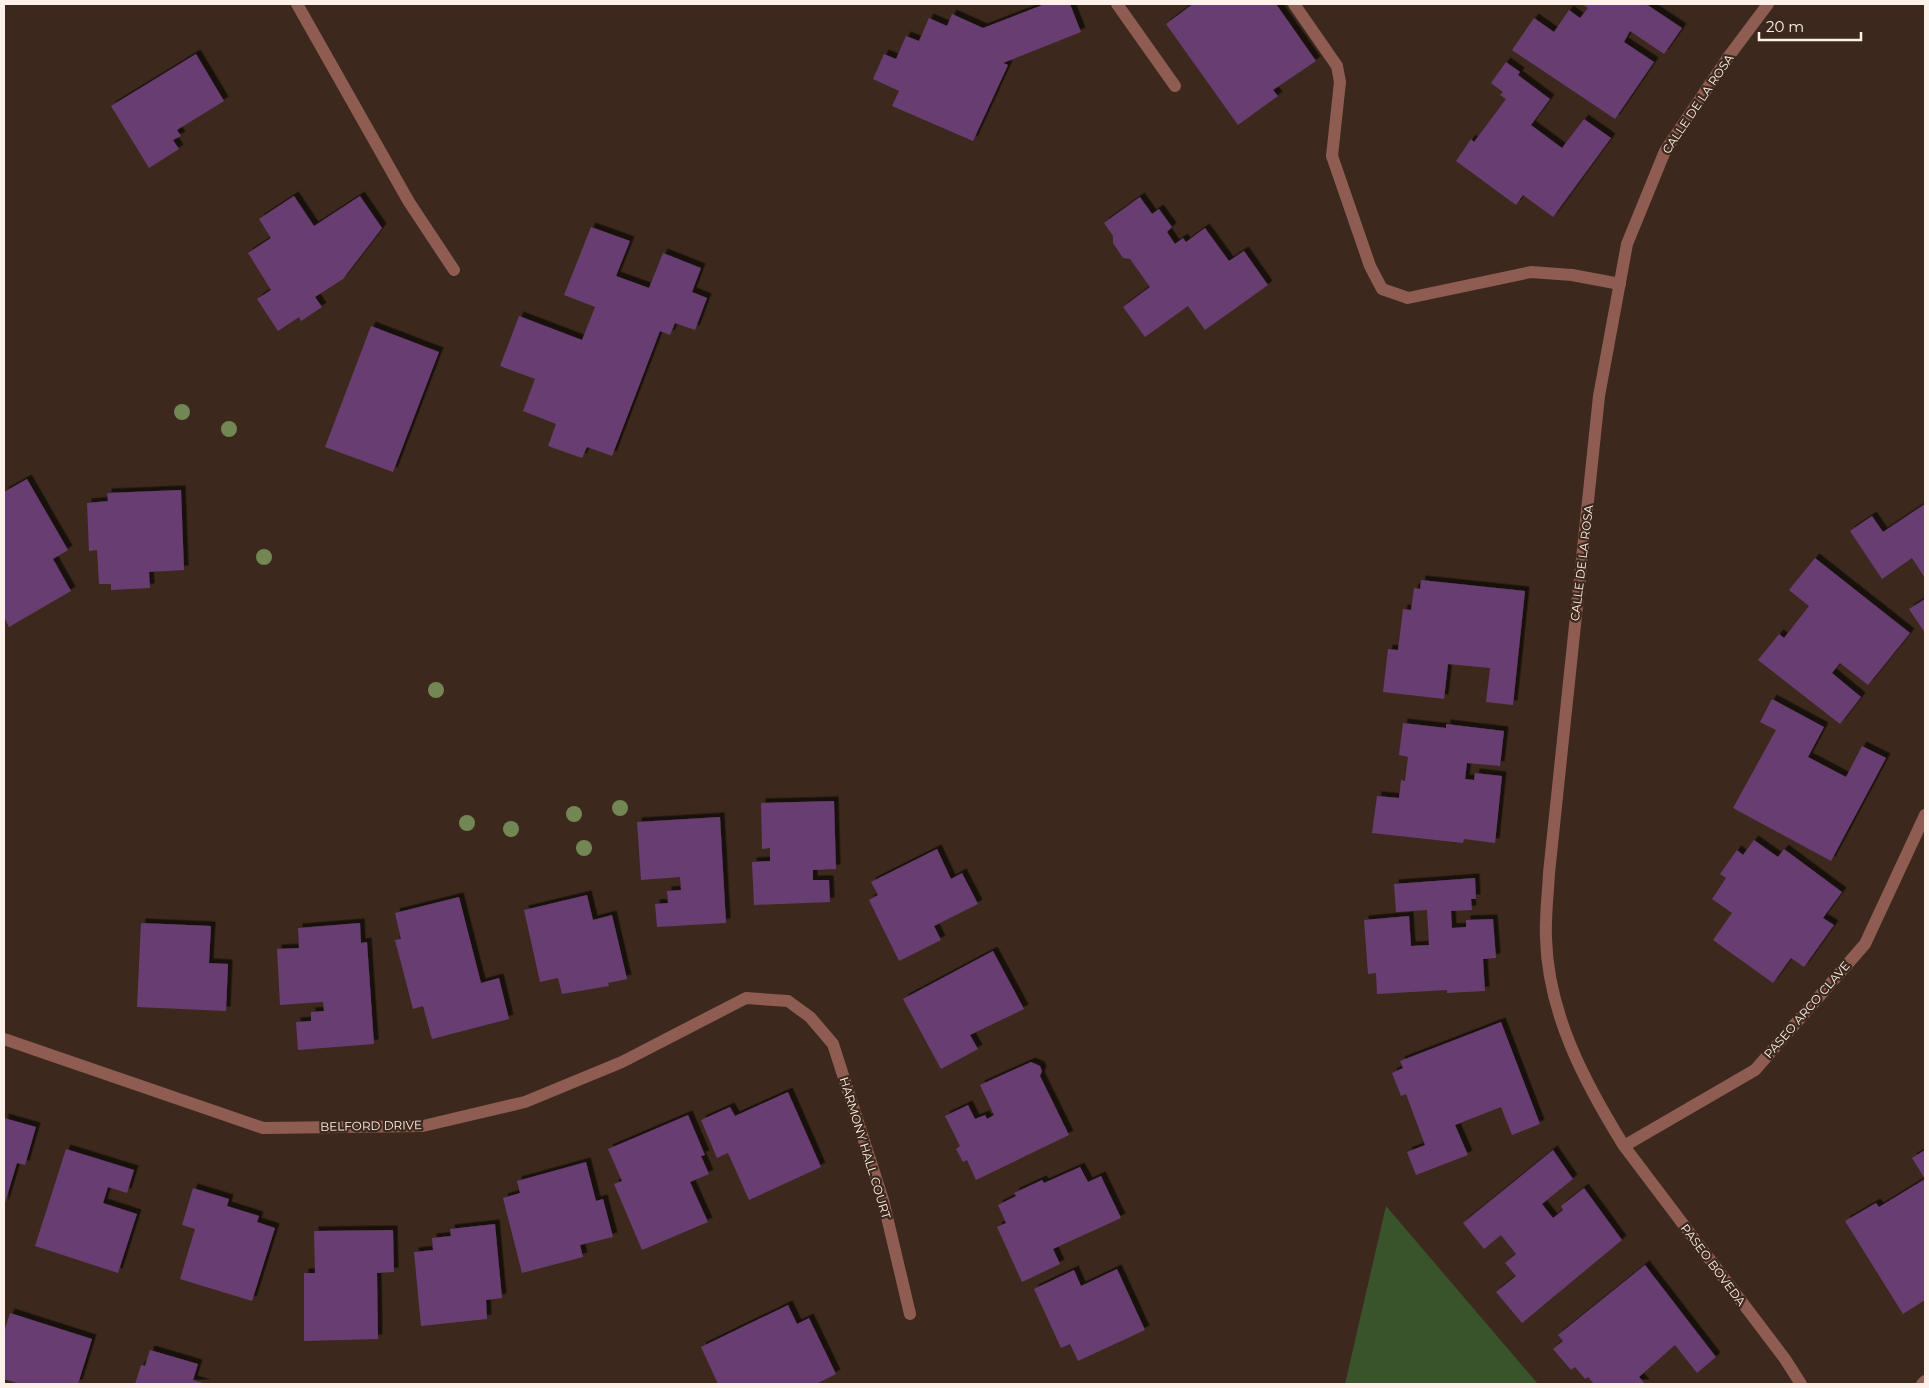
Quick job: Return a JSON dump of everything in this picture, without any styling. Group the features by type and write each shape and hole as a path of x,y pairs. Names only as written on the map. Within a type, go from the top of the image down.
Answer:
{"street":[{"path":"297,4 409,202 454,270"},
{"path":"1116,4 1174,86"},
{"path":"1294,4 1337,66 1340,82 1332,156 1370,266 1382,289 1408,298 1531,272 1572,275 1620,284"},
{"name":"CALLE DE LA ROSA","path":"1624,1146 1580,1069 1570,1044 1555,1002 1546,938 1550,873 1599,396 1628,244 1665,151 1729,56 1768,4"},
{"name":"PASEO ARCO CLAVE","path":"1624,1146 1754,1070 1865,944 1925,815"},
{"name":"BELFORD DRIVE","path":"4,1039 263,1128 423,1126 525,1102 622,1062 746,998 788,1001"},
{"name":"HARMONY HALL COURT","path":"788,1001 810,1017 833,1044 882,1200 910,1314"},
{"name":"PASEO BOVEDA","path":"1624,1146 1785,1359 1801,1384"},
{"path":"1922,1384 1925,1380"}],"green space":[{"path":"1386,1206 1538,1384 1345,1384"}],"building":[{"path":"1045,4 1070,4 1081,32 1003,63 1008,65 973,141 892,106 899,91 873,79 884,54 896,59 906,36 919,41 929,18 947,26 952,14 983,28"},
{"path":"1193,4 1276,4 1316,61 1273,90 1278,96 1238,125 1166,24"},
{"path":"1582,4 1646,4 1682,28 1664,54 1630,31 1624,42 1654,62 1615,119 1512,50 1534,18 1554,32 1569,10 1580,18 1588,8"},
{"path":"196,54 224,101 177,130 181,136 173,140 179,149 149,168 111,106"},
{"path":"1506,62 1520,72 1518,75 1550,99 1531,125 1562,148 1584,119 1611,138 1553,217 1523,195 1516,205 1456,161 1471,139 1474,142 1506,99 1500,95 1503,92 1491,83"},
{"path":"294,196 314,226 360,196 382,228 343,279 315,297 322,307 301,321 299,317 278,331 257,299 271,290 248,253 271,238 259,219"},
{"path":"1140,197 1152,214 1159,209 1172,227 1167,232 1175,244 1183,238 1186,242 1205,228 1229,261 1244,251 1268,285 1205,330 1188,306 1145,337 1123,307 1150,287 1130,259 1123,258 1113,243 1113,236 1104,223"},
{"path":"591,227 630,241 616,276 649,288 663,253 701,268 692,292 707,298 695,330 675,323 670,335 660,331 612,456 587,447 582,458 548,446 556,424 523,411 535,379 500,366 519,316 582,340 595,307 564,295"},
{"path":"371,326 439,352 393,472 325,447"},
{"path":"27,479 68,550 53,559 71,591 9,627 4,617 4,492"},
{"path":"181,490 184,570 149,572 150,588 111,590 111,584 99,584 97,550 89,551 87,503 108,501 107,493"},
{"path":"1925,504 1925,578 1912,558 1882,579 1850,531 1872,516 1883,532"},
{"path":"1815,558 1910,633 1868,685 1840,663 1832,673 1861,697 1840,724 1758,660 1779,634 1784,638 1809,606 1789,590"},
{"path":"1421,580 1525,591 1513,705 1486,702 1490,668 1448,664 1444,699 1383,692 1388,649 1398,650 1403,609 1411,610 1414,588 1420,589"},
{"path":"1925,599 1925,633 1909,609"},
{"path":"1772,699 1824,727 1808,757 1846,777 1862,746 1886,758 1831,861 1733,808 1776,730 1760,722"},
{"path":"1403,723 1446,728 1446,724 1504,731 1500,766 1467,763 1465,779 1474,780 1475,773 1502,776 1495,843 1464,839 1463,843 1372,833 1377,796 1399,798 1401,780 1405,781 1408,757 1399,755"},
{"path":"834,801 836,869 813,870 813,880 829,880 830,902 754,905 752,862 770,861 770,848 762,849 761,803"},
{"path":"720,817 726,923 657,927 655,904 668,903 667,891 681,890 680,877 641,880 637,822"},
{"path":"1754,840 1778,857 1784,849 1842,892 1823,918 1834,925 1804,967 1791,958 1773,983 1713,940 1732,913 1712,899 1726,878 1720,874 1737,850 1743,855"},
{"path":"937,849 951,879 962,873 978,904 934,926 941,940 899,961 869,900 878,895 871,882"},
{"path":"1475,878 1476,899 1471,899 1472,910 1451,911 1452,928 1466,927 1466,920 1493,919 1496,958 1483,959 1485,991 1447,993 1447,990 1377,994 1376,973 1368,974 1364,920 1409,916 1411,946 1429,945 1427,910 1396,912 1394,884"},
{"path":"587,895 593,920 612,915 627,979 608,983 609,986 562,994 558,978 540,982 524,910"},
{"path":"459,897 481,983 499,978 509,1019 432,1039 423,1006 413,1009 395,940 401,939 395,913"},
{"path":"141,923 211,926 209,963 228,964 226,1011 137,1007"},
{"path":"360,923 361,943 367,942 374,1044 298,1050 296,1022 311,1021 311,1012 324,1011 323,1002 280,1005 277,949 299,948 298,928"},
{"path":"993,951 1024,1009 970,1035 978,1049 941,1069 903,999"},
{"path":"1501,1022 1540,1124 1512,1135 1501,1107 1455,1125 1468,1155 1416,1175 1407,1152 1425,1145 1406,1094 1401,1096 1392,1073 1403,1068 1400,1061"},
{"path":"1031,1062 1040,1066 1042,1071 1040,1076 1069,1135 976,1180 967,1160 963,1162 956,1149 960,1146 945,1116 968,1105 975,1119 985,1115 987,1119 994,1115 980,1085"},
{"path":"788,1092 821,1167 749,1200 728,1153 717,1158 701,1120 730,1107 735,1116"},
{"path":"688,1115 705,1155 701,1156 709,1174 690,1182 708,1222 642,1250 614,1184 622,1181 608,1149"},
{"path":"4,1118 36,1127 25,1165 17,1163 4,1206"},
{"path":"66,1149 134,1170 127,1193 108,1187 103,1203 137,1214 118,1273 35,1246"},
{"path":"1553,1150 1573,1179 1542,1204 1553,1218 1563,1210 1561,1206 1584,1188 1622,1240 1522,1323 1496,1292 1516,1276 1505,1263 1516,1254 1501,1235 1484,1249 1463,1223"},
{"path":"1925,1150 1925,1179 1912,1158"},
{"path":"586,1162 596,1201 603,1199 613,1237 580,1245 583,1257 522,1273 503,1198 520,1193 517,1181"},
{"path":"1080,1167 1088,1182 1101,1176 1121,1218 1053,1249 1060,1264 1022,1282 997,1227 1006,1223 998,1205 1016,1196 1014,1193 1042,1180 1044,1183"},
{"path":"1925,1179 1925,1300 1903,1314 1845,1221 1876,1203 1879,1207"},
{"path":"193,1188 229,1199 227,1206 259,1216 257,1222 275,1228 252,1301 180,1279 195,1229 182,1225"},
{"path":"495,1224 502,1298 486,1300 487,1319 421,1326 414,1252 433,1250 432,1238 451,1236 450,1229"},
{"path":"393,1230 394,1272 377,1273 378,1339 304,1341 304,1273 315,1273 314,1231"},
{"path":"1645,1265 1716,1357 1697,1373 1675,1345 1639,1377 1645,1384 1594,1384 1588,1377 1585,1379 1575,1367 1571,1370 1553,1349 1563,1341 1558,1335"},
{"path":"1117,1269 1145,1330 1078,1361 1070,1344 1061,1348 1034,1289 1074,1270 1081,1286"},
{"path":"788,1305 797,1324 809,1318 836,1374 816,1384 718,1384 701,1347"},
{"path":"10,1313 92,1339 78,1384 20,1384 4,1379 4,1332"},
{"path":"150,1350 198,1364 193,1380 206,1384 135,1384 141,1365 145,1366"}]}
